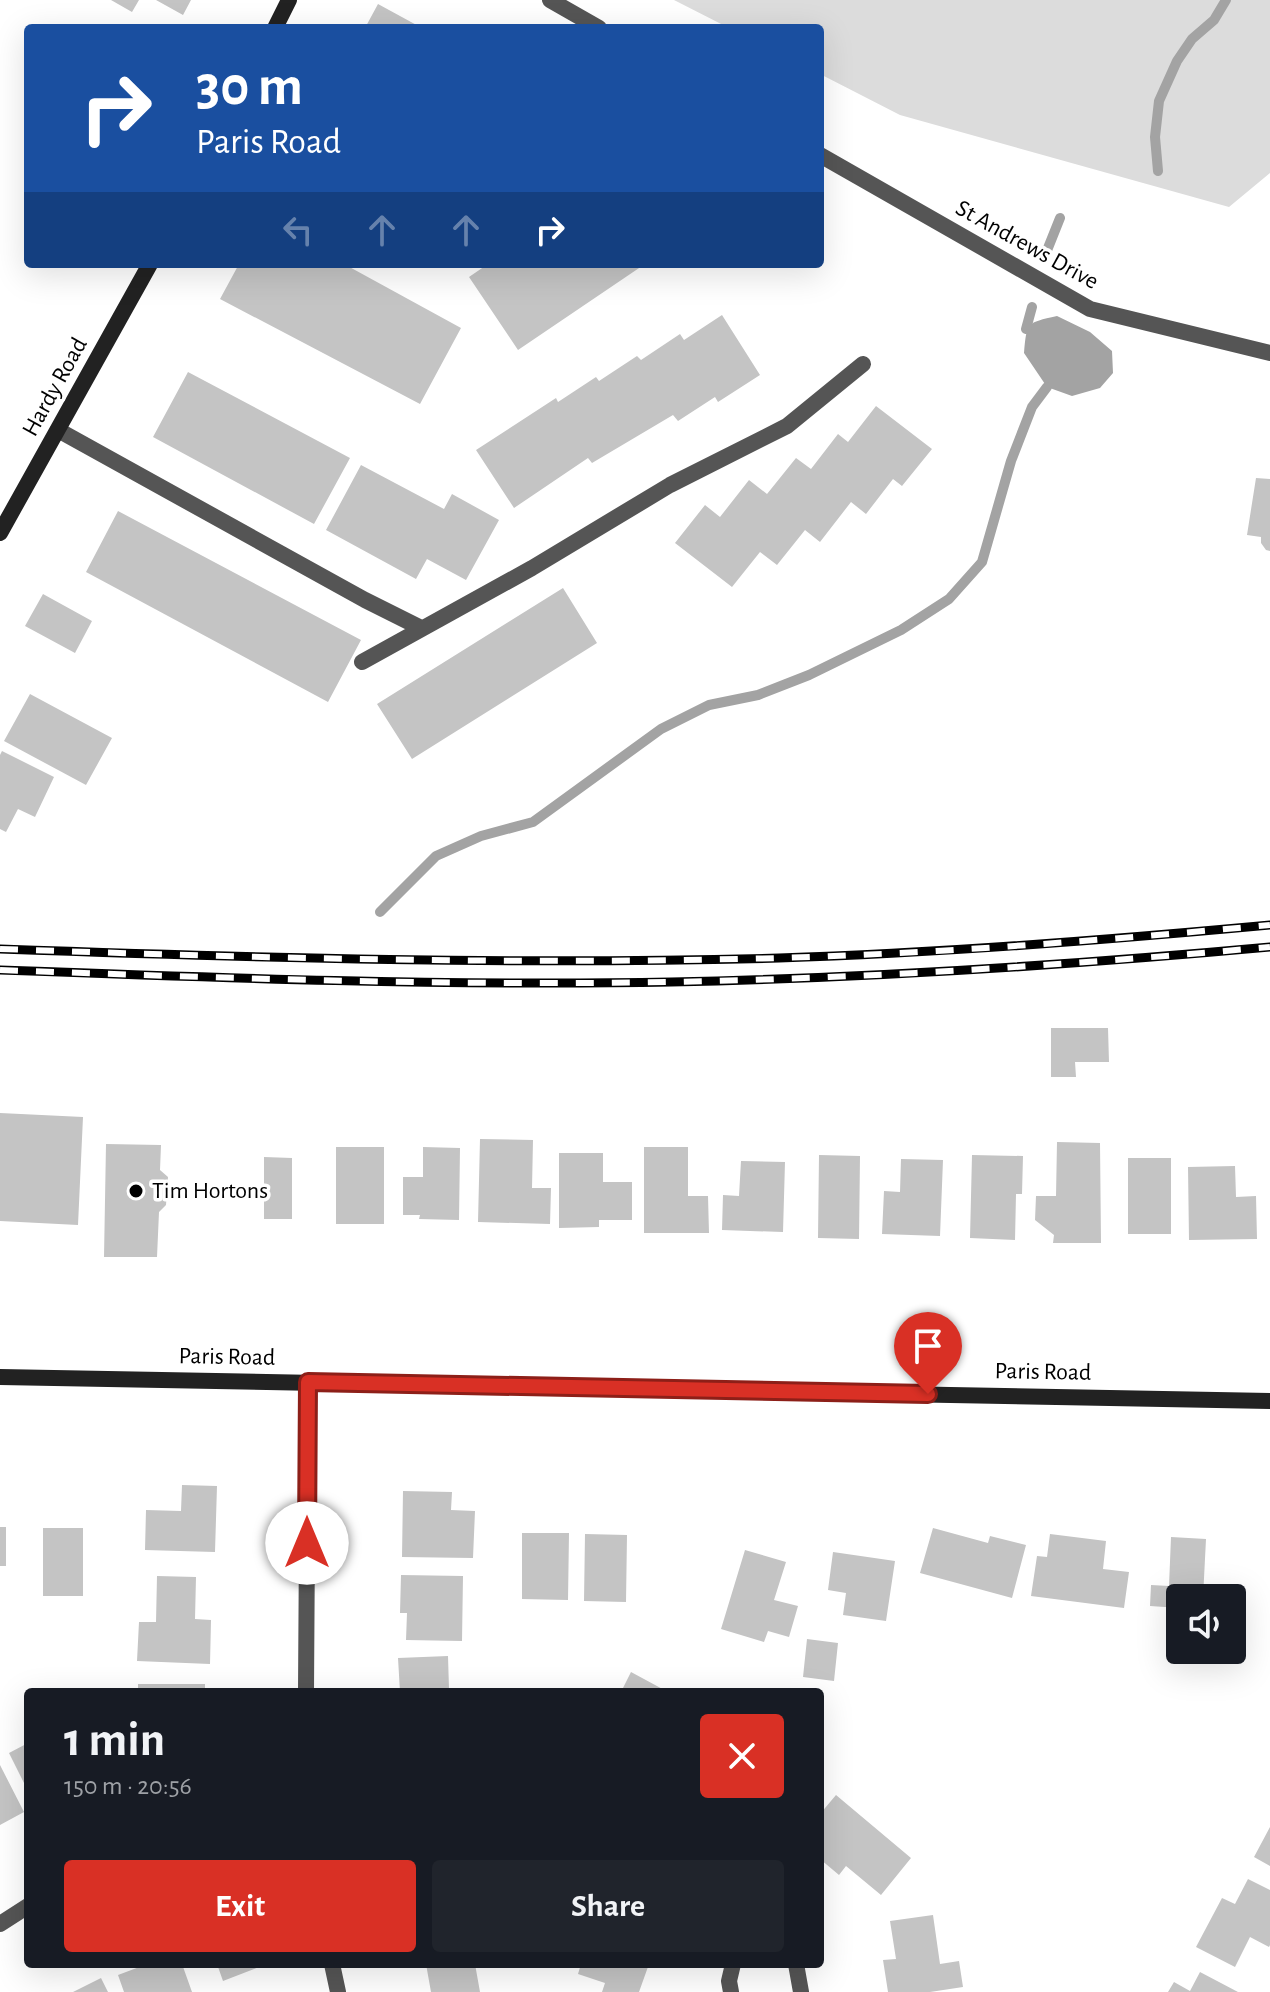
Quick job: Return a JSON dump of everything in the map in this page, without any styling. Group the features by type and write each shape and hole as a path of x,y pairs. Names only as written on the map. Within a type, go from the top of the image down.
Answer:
{"main road":[{"path":"277,24 289,0"},
{"name":"Hardy Road","path":"0,533 148,268"},
{"name":"Paris Road","path":"0,1377 1270,1401"}],"street":[{"path":"550,0 592,24"},
{"name":"St Andrews Drive","path":"824,157 1090,309 1270,353"},
{"path":"362,662 532,568 670,485 787,426 863,364"},
{"path":"58,430 421,628"},
{"path":"306,1688 308,1382"},
{"path":"0,1924 24,1909"},
{"path":"333,1968 338,1992"},
{"path":"731,1992 729,1981 732,1968"},
{"path":"797,1968 801,1992"}],"shaded area":[{"path":"674,0 1270,0 1270,173 1229,207 900,115 824,76 824,24 721,24"},
{"path":"1057,316 1090,332 1112,351 1113,373 1100,388 1072,396 1047,387 1024,353 1030,326 1039,320"}],"building":[{"path":"111,0 139,0 132,12"},
{"path":"156,0 191,0 183,15"},
{"path":"378,4 415,24 367,24"},
{"path":"237,268 351,268 461,328 420,404 220,299"},
{"path":"482,268 639,268 518,350 469,277"},
{"path":"722,315 760,375 718,402 715,397 678,421 673,415 592,463 588,458 514,508 476,450 556,398 558,402 596,377 599,381 637,356 641,360 680,334 684,340"},
{"path":"188,372 350,458 314,524 153,437"},
{"path":"876,406 932,449 902,486 893,479 866,514 851,502 820,542 805,530 777,565 760,552 732,587 675,543 705,505 720,517 749,480 767,494 796,458 811,469 838,434 848,442"},
{"path":"361,465 444,509 452,494 499,520 466,580 427,559 416,579 326,530"},
{"path":"1256,478 1270,479 1270,551 1261,543 1261,537 1247,535"},
{"path":"118,511 361,640 328,702 86,572"},
{"path":"563,588 597,643 412,759 377,704"},
{"path":"43,594 92,621 75,653 25,626"},
{"path":"30,694 112,738 86,785 4,741"},
{"path":"2,751 54,777 35,817 18,809 6,832 0,829"},
{"path":"1051,1028 1108,1028 1109,1062 1075,1062 1076,1077 1051,1077"},
{"path":"0,1113 83,1117 78,1225 0,1221"},
{"path":"480,1139 533,1140 532,1188 551,1188 550,1224 478,1222"},
{"path":"1057,1142 1100,1143 1101,1243 1053,1243 1054,1235 1035,1220 1036,1196 1056,1196"},
{"name":"Tim Hortons","path":"106,1144 161,1145 160,1170 168,1177 166,1205 159,1212 157,1257 104,1257"},
{"path":"336,1147 384,1147 384,1224 336,1224"},
{"path":"423,1147 460,1148 459,1220 419,1219 420,1215 403,1215 403,1177 423,1177"},
{"path":"644,1147 688,1147 688,1196 708,1196 709,1233 644,1233"},
{"path":"559,1153 603,1153 603,1182 632,1182 632,1220 599,1220 599,1227 559,1228"},
{"path":"819,1155 860,1156 859,1239 818,1238"},
{"path":"972,1155 1023,1156 1022,1194 1016,1194 1015,1240 970,1238"},
{"path":"264,1157 292,1158 292,1219 264,1219"},
{"path":"1128,1158 1171,1158 1171,1234 1128,1234"},
{"path":"901,1159 943,1160 940,1236 882,1234 884,1191 900,1192"},
{"path":"741,1161 785,1162 783,1232 722,1230 723,1195 739,1196"},
{"path":"1235,1166 1236,1197 1256,1196 1257,1239 1189,1240 1188,1167"},
{"path":"182,1485 217,1486 215,1552 145,1550 146,1510 181,1511"},
{"path":"403,1491 452,1492 451,1510 475,1511 473,1558 402,1557"},
{"path":"0,1527 6,1527 6,1566 0,1566"},
{"path":"43,1528 83,1528 83,1596 43,1596"},
{"path":"933,1528 988,1543 990,1536 1026,1545 1012,1598 920,1573"},
{"path":"522,1533 569,1533 568,1600 522,1599"},
{"path":"585,1534 627,1535 626,1602 584,1601"},
{"path":"1050,1534 1106,1541 1103,1569 1129,1572 1124,1608 1031,1596 1037,1556 1047,1557"},
{"path":"1171,1537 1206,1539 1204,1584 1169,1584"},
{"path":"745,1550 786,1562 774,1600 798,1606 789,1637 768,1631 764,1642 721,1629"},
{"path":"833,1552 895,1561 886,1621 843,1615 846,1593 828,1590"},
{"path":"401,1575 463,1576 462,1641 406,1640 407,1613 400,1613"},
{"path":"157,1576 196,1577 195,1619 211,1620 210,1664 137,1661 139,1622 156,1622"},
{"path":"1151,1585 1166,1586 1166,1607 1150,1606"},
{"path":"807,1639 838,1643 834,1681 803,1677"},
{"path":"448,1656 449,1688 400,1688 398,1658"},
{"path":"631,1672 661,1688 623,1688"},
{"path":"138,1684 205,1684 205,1688 138,1688"},
{"path":"24,1745 24,1783 9,1753"},
{"path":"0,1765 24,1812 0,1825"},
{"path":"836,1795 911,1858 881,1895 846,1866 839,1875 824,1862 824,1809"},
{"path":"1270,1827 1270,1866 1254,1857"},
{"path":"1248,1879 1270,1890 1270,1945 1250,1937 1235,1967 1196,1947 1222,1898 1235,1904"},
{"path":"933,1915 940,1964 959,1961 963,1987 930,1992 888,1992 883,1960 896,1959 890,1921"},
{"path":"137,1968 183,1968 192,1992 124,1992 118,1975"},
{"path":"218,1968 257,1968 223,1981"},
{"path":"427,1968 476,1968 480,1992 431,1992"},
{"path":"580,1968 648,1968 639,1992 602,1992 605,1983 578,1974"},
{"path":"1200,1972 1238,1992 1168,1992 1174,1982 1190,1991"},
{"path":"101,1978 108,1992 73,1992"}],"waterway":[{"path":"1158,171 1155,137 1159,101 1177,61 1192,39 1214,20 1226,0"},
{"path":"1044,258 1060,218"},
{"path":"1026,329 1032,307"},
{"path":"380,912 436,856 481,836 533,822 661,729 709,705 758,695 809,675 901,630 949,599 982,562 1011,461 1032,407 1047,387"}],"railway":[{"path":"0,949 390,960 682,960 963,949 1270,925"},
{"path":"0,970 419,982 671,982 971,970 1270,947"}],"place":[{"name":"Tim Hortons","path":"136,1191"}],"route":[{"path":"307,1543 308,1382 928,1394"}]}
